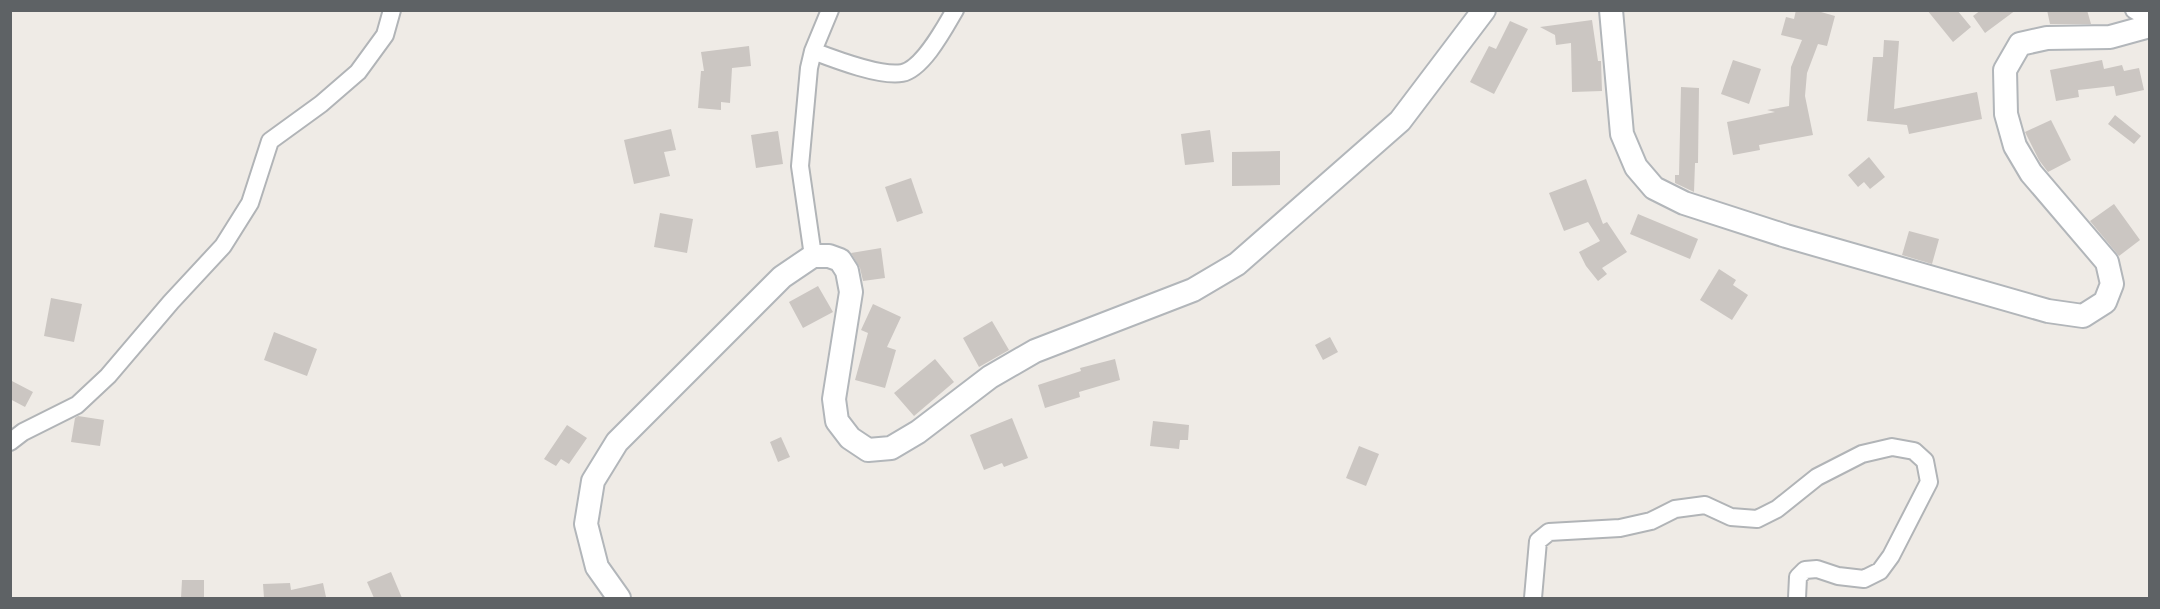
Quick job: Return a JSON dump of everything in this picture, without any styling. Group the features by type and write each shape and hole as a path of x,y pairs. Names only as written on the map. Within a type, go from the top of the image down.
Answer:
{"main road":[{"path":"620,598 597,567 586,524 593,481 617,442 782,277 813,256 829,256 840,260 847,271 851,292 834,399 837,421 850,438 868,450 891,447 918,432 990,377 1035,351 1193,290 1237,264 1400,121 1484,10"},
{"path":"1611,10 1623,134 1636,167 1654,188 1684,203 1786,236 2048,311 2083,316 2105,303 2112,284 2107,262 2031,173 2015,146 2006,114 2005,70 2020,44 2047,38 2110,37 2150,26"}],"street":[{"path":"10,442 23,432 77,405 108,376 171,302 224,246 250,203 270,141 321,104 358,72 385,35 392,10"},
{"path":"813,256 800,166 809,68 813,51 830,10"},
{"path":"813,51 864,68 902,73 922,60 955,10"},
{"path":"2133,10 2150,19"},
{"path":"1533,598 1539,541 1549,532 1620,528 1651,521 1676,509 1705,505 1731,517 1756,519 1777,509 1817,477 1862,454 1892,447 1914,451 1925,461 1929,482 1891,556 1880,571 1864,579 1838,576 1817,569 1805,570 1798,577 1797,598"}],"building":[{"path":"1796,10 1814,10 1835,16 1827,46 1818,44 1807,73 1805,96 1813,135 1759,145 1760,150 1733,155 1727,122 1775,112 1767,110 1789,106 1791,67 1802,40 1781,35 1786,17 1794,19"},
{"path":"1927,10 1957,10 1971,27 1953,42"},
{"path":"1981,10 2016,10 1985,33 1973,16"},
{"path":"2047,10 2087,10 2091,24 2050,24"},
{"path":"1592,20 1598,61 1601,61 1602,91 1572,92 1571,43 1556,45 1555,35 1540,27"},
{"path":"1510,21 1528,29 1494,94 1470,82 1489,46 1496,49"},
{"path":"1884,40 1899,41 1894,109 1977,92 1982,119 1909,134 1907,125 1867,121 1873,57 1883,57"},
{"path":"749,46 751,66 732,68 730,103 721,102 721,110 698,108 701,71 704,71 701,52"},
{"path":"1733,60 1761,69 1749,104 1721,94"},
{"path":"2102,60 2104,69 2122,65 2124,71 2139,68 2144,90 2116,96 2114,86 2078,90 2079,97 2056,101 2050,70"},
{"path":"1681,87 1699,88 1698,163 1695,163 1694,192 1675,183 1675,175 1679,175"},
{"path":"2115,115 2141,136 2134,144 2108,124"},
{"path":"2051,120 2071,160 2048,172 2039,160 2025,132"},
{"path":"671,129 676,150 664,152 670,176 634,184 624,140"},
{"path":"1210,130 1214,162 1185,165 1181,134"},
{"path":"778,131 783,164 756,168 751,135"},
{"path":"1280,151 1280,185 1232,186 1232,152"},
{"path":"1869,157 1885,177 1870,189 1864,182 1858,187 1848,175"},
{"path":"911,178 923,213 897,222 885,187"},
{"path":"1586,179 1603,224 1607,222 1627,252 1602,268 1607,274 1598,281 1586,266 1579,252 1600,241 1588,222 1564,231 1549,193"},
{"path":"2114,204 2140,240 2119,256 2090,221"},
{"path":"660,213 693,219 687,253 654,247"},
{"path":"1638,214 1698,239 1690,259 1630,234"},
{"path":"1909,231 1939,239 1932,264 1902,255"},
{"path":"881,248 885,278 863,281 860,268 851,253"},
{"path":"1719,269 1736,280 1733,285 1748,295 1732,320 1700,300"},
{"path":"818,286 833,312 803,328 789,302"},
{"path":"51,298 82,304 74,342 44,336"},
{"path":"873,304 901,317 887,347 896,350 885,388 855,380 868,333 861,330"},
{"path":"992,321 1009,350 979,367 963,338"},
{"path":"274,332 317,349 307,376 264,360"},
{"path":"1330,337 1338,352 1323,360 1315,345"},
{"path":"935,359 954,382 914,416 894,393"},
{"path":"1115,359 1120,380 1079,392 1080,397 1045,408 1038,385 1081,371 1080,368"},
{"path":"10,380 33,392 25,407 10,399"},
{"path":"78,416 104,420 100,446 71,442 75,418"},
{"path":"1012,418 1028,458 1004,467 1002,463 984,470 970,435"},
{"path":"1153,421 1189,425 1188,440 1180,440 1179,449 1150,446"},
{"path":"567,425 587,438 569,464 561,459 556,466 544,459"},
{"path":"781,437 790,457 778,462 770,442"},
{"path":"1359,446 1379,454 1366,486 1346,478"},
{"path":"391,572 402,598 374,598 367,582"},
{"path":"182,580 204,580 204,598 181,598"},
{"path":"290,583 291,590 323,583 326,597 264,598 263,584"}]}
